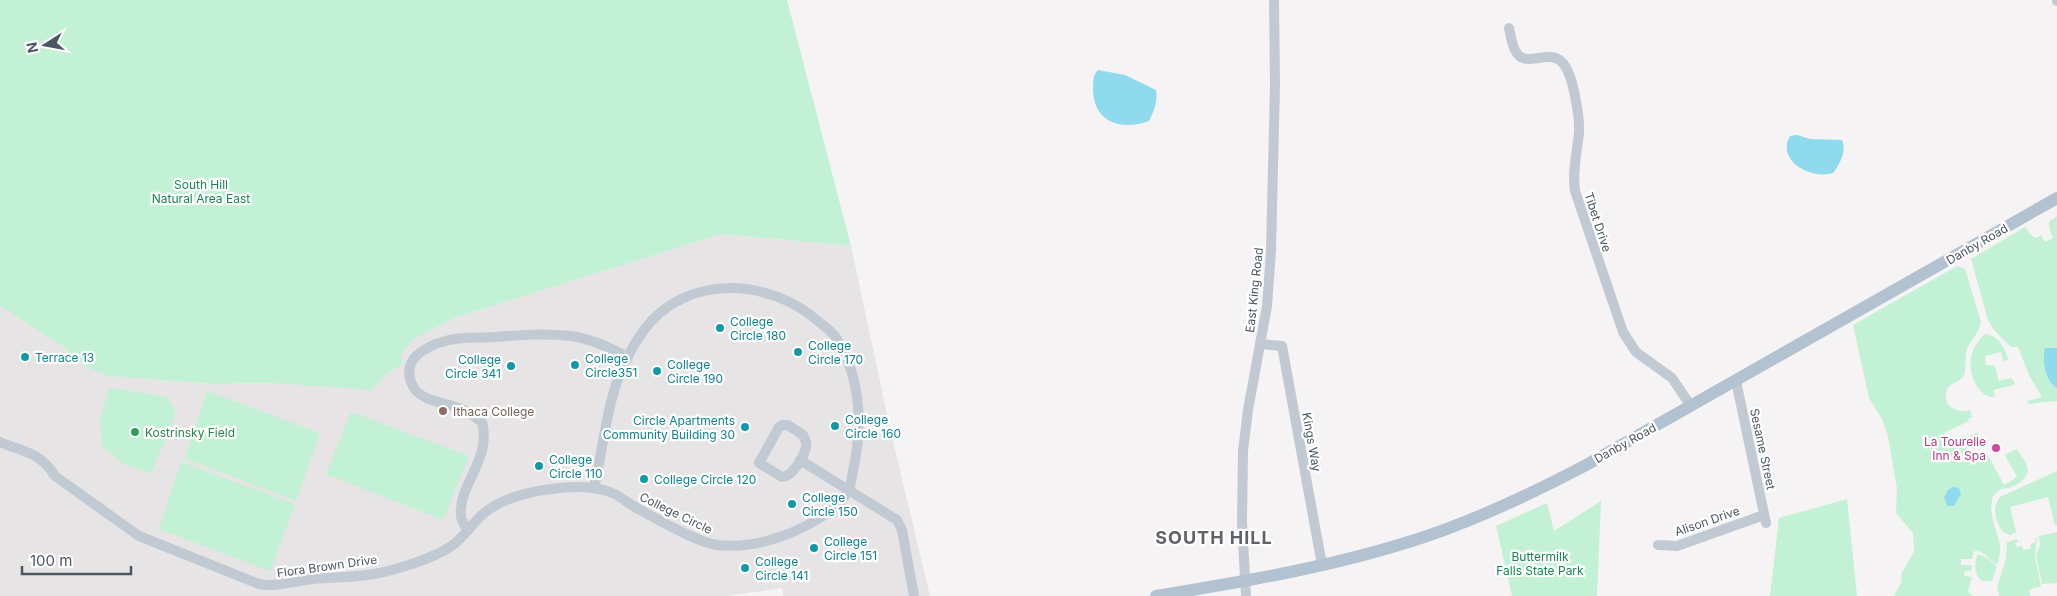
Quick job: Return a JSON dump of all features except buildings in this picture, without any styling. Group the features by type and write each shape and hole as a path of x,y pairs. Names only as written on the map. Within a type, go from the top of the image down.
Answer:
{"main road":[{"name":"Danby Road","path":"1156,596 1245,582 1322,565 1424,537 1524,497 1588,464 1736,381 2057,198"}],"street":[{"name":"East King Road","path":"1246,596 1242,522 1243,451 1267,306 1271,251 1275,85 1274,0"},
{"name":"Tibet Drive","path":"1509,28 1515,51 1524,59 1553,56 1559,59 1568,70 1576,100 1579,123 1574,176 1575,191 1614,311 1629,343 1644,359 1668,375 1691,406"},
{"path":"594,488 601,458 606,416 615,384 645,328 669,306 698,292 729,287 756,290 785,298 811,314 836,337 851,371 859,409 858,443 849,490"},
{"path":"468,530 461,518 462,503 483,448 485,435 482,422 461,409 427,398 415,390 410,378 409,366 413,359 421,351 450,340 524,335 571,336 590,340 628,357"},
{"name":"Kings Way","path":"1260,344 1282,346 1322,565"},
{"name":"Sesame Street","path":"1736,381 1765,519"},
{"path":"782,425 788,426 803,435 806,447 800,460 786,477 782,477 759,463 779,427 782,425"},
{"name":"Flora Brown Drive","path":"0,442 41,459 48,464 55,476 138,536 259,584 280,585 303,580 368,575 380,572 442,552 454,545 468,530"},
{"path":"800,460 897,520 902,530 914,596"},
{"name":"College Circle","path":"468,530 485,512 508,498 531,492 573,486 594,488 616,494 658,520 714,545 743,545 770,540 816,521 835,506 849,490"},
{"name":"Alison Drive","path":"1658,545 1677,546 1765,519"}],"shaded area":[{"name":"Ithaca College","path":"721,234 851,246 891,433 930,596 783,596 782,588 728,596 0,596 0,306 64,347 88,368 108,376 213,384 276,383 384,375 403,364 401,355 412,340 457,317"}],"green space":[{"name":"South Hill Natural Area East","path":"0,0 787,0 851,246 721,234 457,317 412,340 401,355 403,364 384,375 372,390 276,383 213,384 108,376 88,368 64,347 0,306"},
{"path":"2057,216 2057,401 2028,404 2027,401 2042,397 2029,375 2018,347 2011,347 1994,330 1988,320 1971,259 2025,227 2032,236 2037,238 2041,235 2045,242 2053,238 2049,222"},
{"path":"1957,266 1965,269 1981,322 1967,349 1964,375 1960,380 1948,387 1946,396 1951,408 1960,411 1970,410 1972,417 1968,419 1969,421 1944,433 1945,435 1941,438 1948,449 1977,432 1980,438 1966,446 1974,459 1988,455 2004,485 2017,477 2005,455 2017,449 2026,463 2028,472 2017,485 2000,489 1993,496 1992,515 2000,546 1997,565 1978,551 1974,551 1972,559 1961,559 1961,565 1972,565 1971,571 1965,571 1964,576 1972,577 1968,591 1973,596 1894,596 1902,581 1901,574 1914,552 1913,533 1896,513 1897,489 1888,436 1882,419 1869,398 1853,325"},
{"path":"1985,334 1997,339 2008,358 2008,360 2003,361 2001,352 1985,356 1986,365 1995,366 1999,381 2011,378 2015,383 2014,385 1993,390 1995,397 1983,393 1979,389 1971,370 1970,363 1973,350"},
{"name":"Kostrinsky Field","path":"110,388 168,397 176,413 151,473 124,464 102,446 100,418"},
{"path":"207,391 320,433 296,501 185,459"},
{"path":"351,412 469,456 443,520 326,474"},
{"path":"181,462 295,504 270,571 159,529"},
{"path":"2057,471 2057,525 2055,525 2048,497 2010,507 2016,532 2010,535 2003,532 1995,515 1997,501 2000,497"},
{"path":"1847,499 1857,596 1770,596 1779,518"},
{"name":"Buttermilk Falls State Park","path":"1601,501 1597,596 1512,596 1496,526 1547,503 1554,531"},
{"path":"2057,532 2057,583 2042,584 2036,556 2040,544 2039,536"},
{"path":"2037,537 2035,557 2041,586 2029,590 2030,596 1999,596 1997,587 2006,559 2007,542 2017,539 2016,547 2022,546 2023,550 2030,549 2031,544 2036,542 2035,538"},
{"path":"1978,554 1989,559 1997,567 1992,581 1983,581 1976,573 1975,564"}],"water":[{"path":"1098,70 1125,75 1156,90 1155,106 1149,121 1128,125 1110,121 1103,116 1094,100 1093,81"},
{"path":"1797,135 1810,139 1842,140 1844,148 1842,157 1833,173 1815,174 1806,171 1791,160 1787,145 1790,136"},
{"path":"2045,348 2057,348 2057,388 2050,381 2045,370"},
{"path":"1953,487 1959,488 1961,494 1954,506 1947,506 1944,497 1948,490"}],"place":[{"name":"College Circle 180","path":"720,328"},
{"name":"College Circle 170","path":"798,352"},
{"name":"Terrace 13","path":"25,357"},
{"name":"College Circle351","path":"575,365"},
{"name":"College Circle 341","path":"511,366"},
{"name":"College Circle 190","path":"657,371"},
{"name":"Ithaca College","path":"443,411"},
{"name":"College Circle 160","path":"835,426"},
{"name":"Circle Apartments Community Building 30","path":"745,427"},
{"name":"Kostrinsky Field","path":"135,432"},
{"name":"La Tourelle Inn & Spa","path":"1996,448"},
{"name":"College Circle 110","path":"539,466"},
{"name":"College Circle 120","path":"644,479"},
{"name":"College Circle 150","path":"792,504"},
{"name":"College Circle 151","path":"814,548"},
{"name":"College Circle 141","path":"745,568"}],"district":[{"name":"SOUTH HILL","path":"1214,537"}]}
